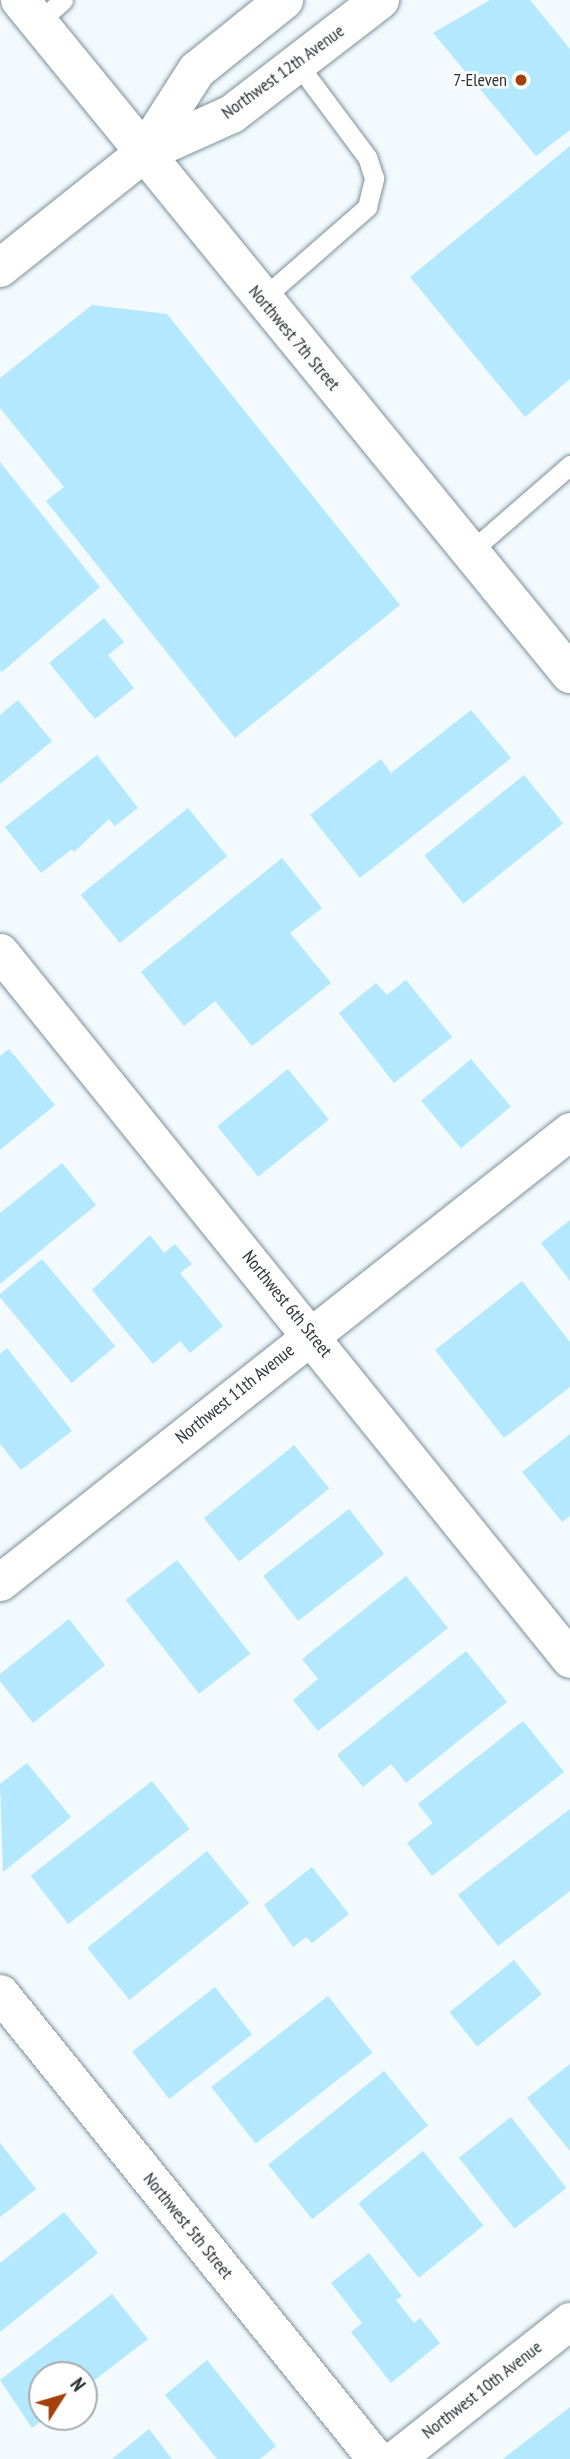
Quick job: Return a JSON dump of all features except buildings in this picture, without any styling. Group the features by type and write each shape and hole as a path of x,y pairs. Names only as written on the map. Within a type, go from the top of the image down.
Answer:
{"main road":[{"name":"Northwest 12th Avenue","path":"0,268 143,154 232,114 380,0"},
{"name":"Northwest 12th Avenue","path":"143,154 197,69 271,4"},
{"name":"Northwest 7th Street","path":"41,7 143,154 570,674"}],"street":[{"name":"Northwest 6th Street","path":"0,952 310,1333 570,1659"},
{"name":"Northwest 11th Avenue","path":"0,1582 310,1333 567,1140"},
{"name":"Northwest 5th Street","path":"0,1993 376,2459"},
{"name":"Northwest 10th Avenue","path":"395,2459 570,2321"}],"lane":[{"path":"262,299 367,206 374,178 367,157 298,63"},
{"path":"470,552 570,465"}],"place":[{"name":"7-Eleven","path":"521,80"}]}
